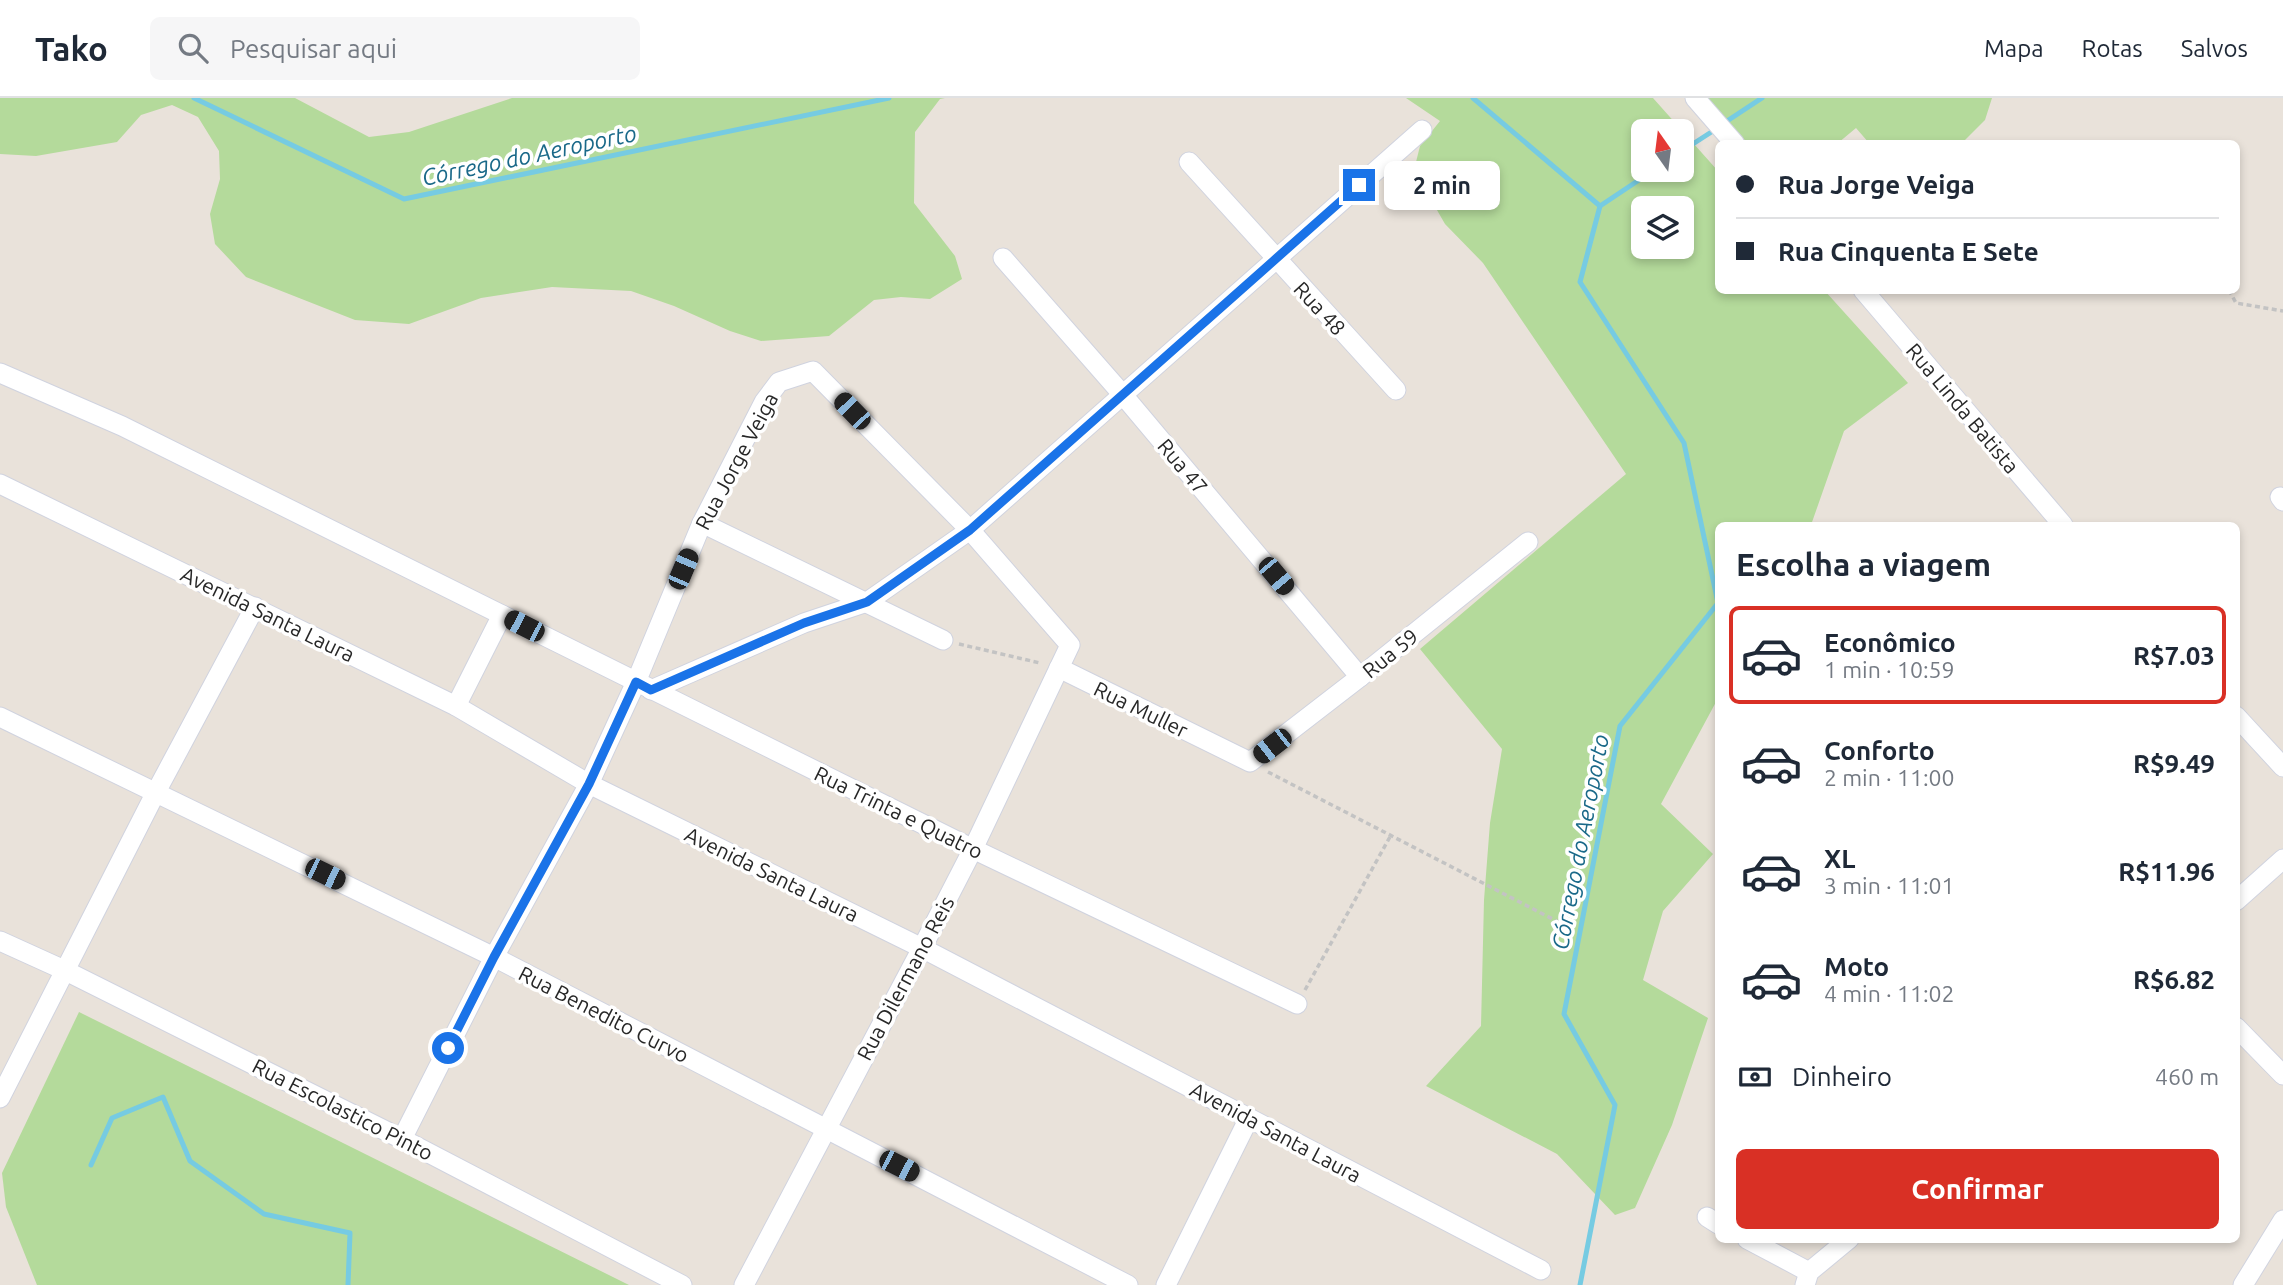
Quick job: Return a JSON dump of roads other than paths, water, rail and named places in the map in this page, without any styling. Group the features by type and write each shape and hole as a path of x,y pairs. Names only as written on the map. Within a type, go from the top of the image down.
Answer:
{"street":[{"path":"1695,98 1731,140"},
{"path":"643,686 804,623 867,602 970,530 1422,130"},
{"name":"Rua 48","path":"1189,162 1396,390"},
{"name":"Rua 47","path":"1003,258 1123,395 1360,677"},
{"name":"Rua Linda Batista","path":"1866,294 2060,522"},
{"name":"Rua Jorge Veiga","path":"402,1139 494,957 643,686 702,523 764,402 779,382 813,371 970,530"},
{"name":"Rua Trinta e Quatro","path":"0,373 122,426 973,849 1297,1004"},
{"name":"Avenida Santa Laura","path":"0,484 456,706 589,784 922,948 1541,1270"},
{"path":"702,523 943,640"},
{"name":"Rua Dilermano Reis","path":"744,1285 973,849 1070,645 970,530"},
{"name":"Rua 59","path":"1250,762 1528,542"},
{"path":"0,1098 156,792 255,607"},
{"path":"456,706 502,615"},
{"name":"Rua Muller","path":"1059,667 1250,762"},
{"name":"Rua Benedito Curvo","path":"0,717 494,957 1128,1285"},
{"path":"2240,720 2283,767"},
{"path":"2240,897 2283,859"},
{"name":"Rua Escolastico Pinto","path":"0,941 64,970 402,1139 682,1285"},
{"path":"2240,1031 2283,1075"},
{"path":"1166,1285 1249,1118"},
{"path":"2243,1285 2283,1220"},
{"path":"1753,1243 1807,1279 1845,1243"}],"waterway":[{"name":"Córrego do Aeroporto","path":"194,98 404,199 889,98"},
{"name":"Córrego do Aeroporto","path":"1473,98 1600,206 1580,282 1684,443 1715,589"},
{"path":"1724,123 1762,98"},
{"path":"1694,143 1716,129"},
{"path":"1600,206 1636,182"},
{"name":"Córrego do Aeroporto","path":"1580,1285 1615,1105 1564,1014 1620,726 1715,607"},
{"path":"91,1165 112,1118 163,1097 190,1161 264,1214 350,1233 348,1285"}]}
